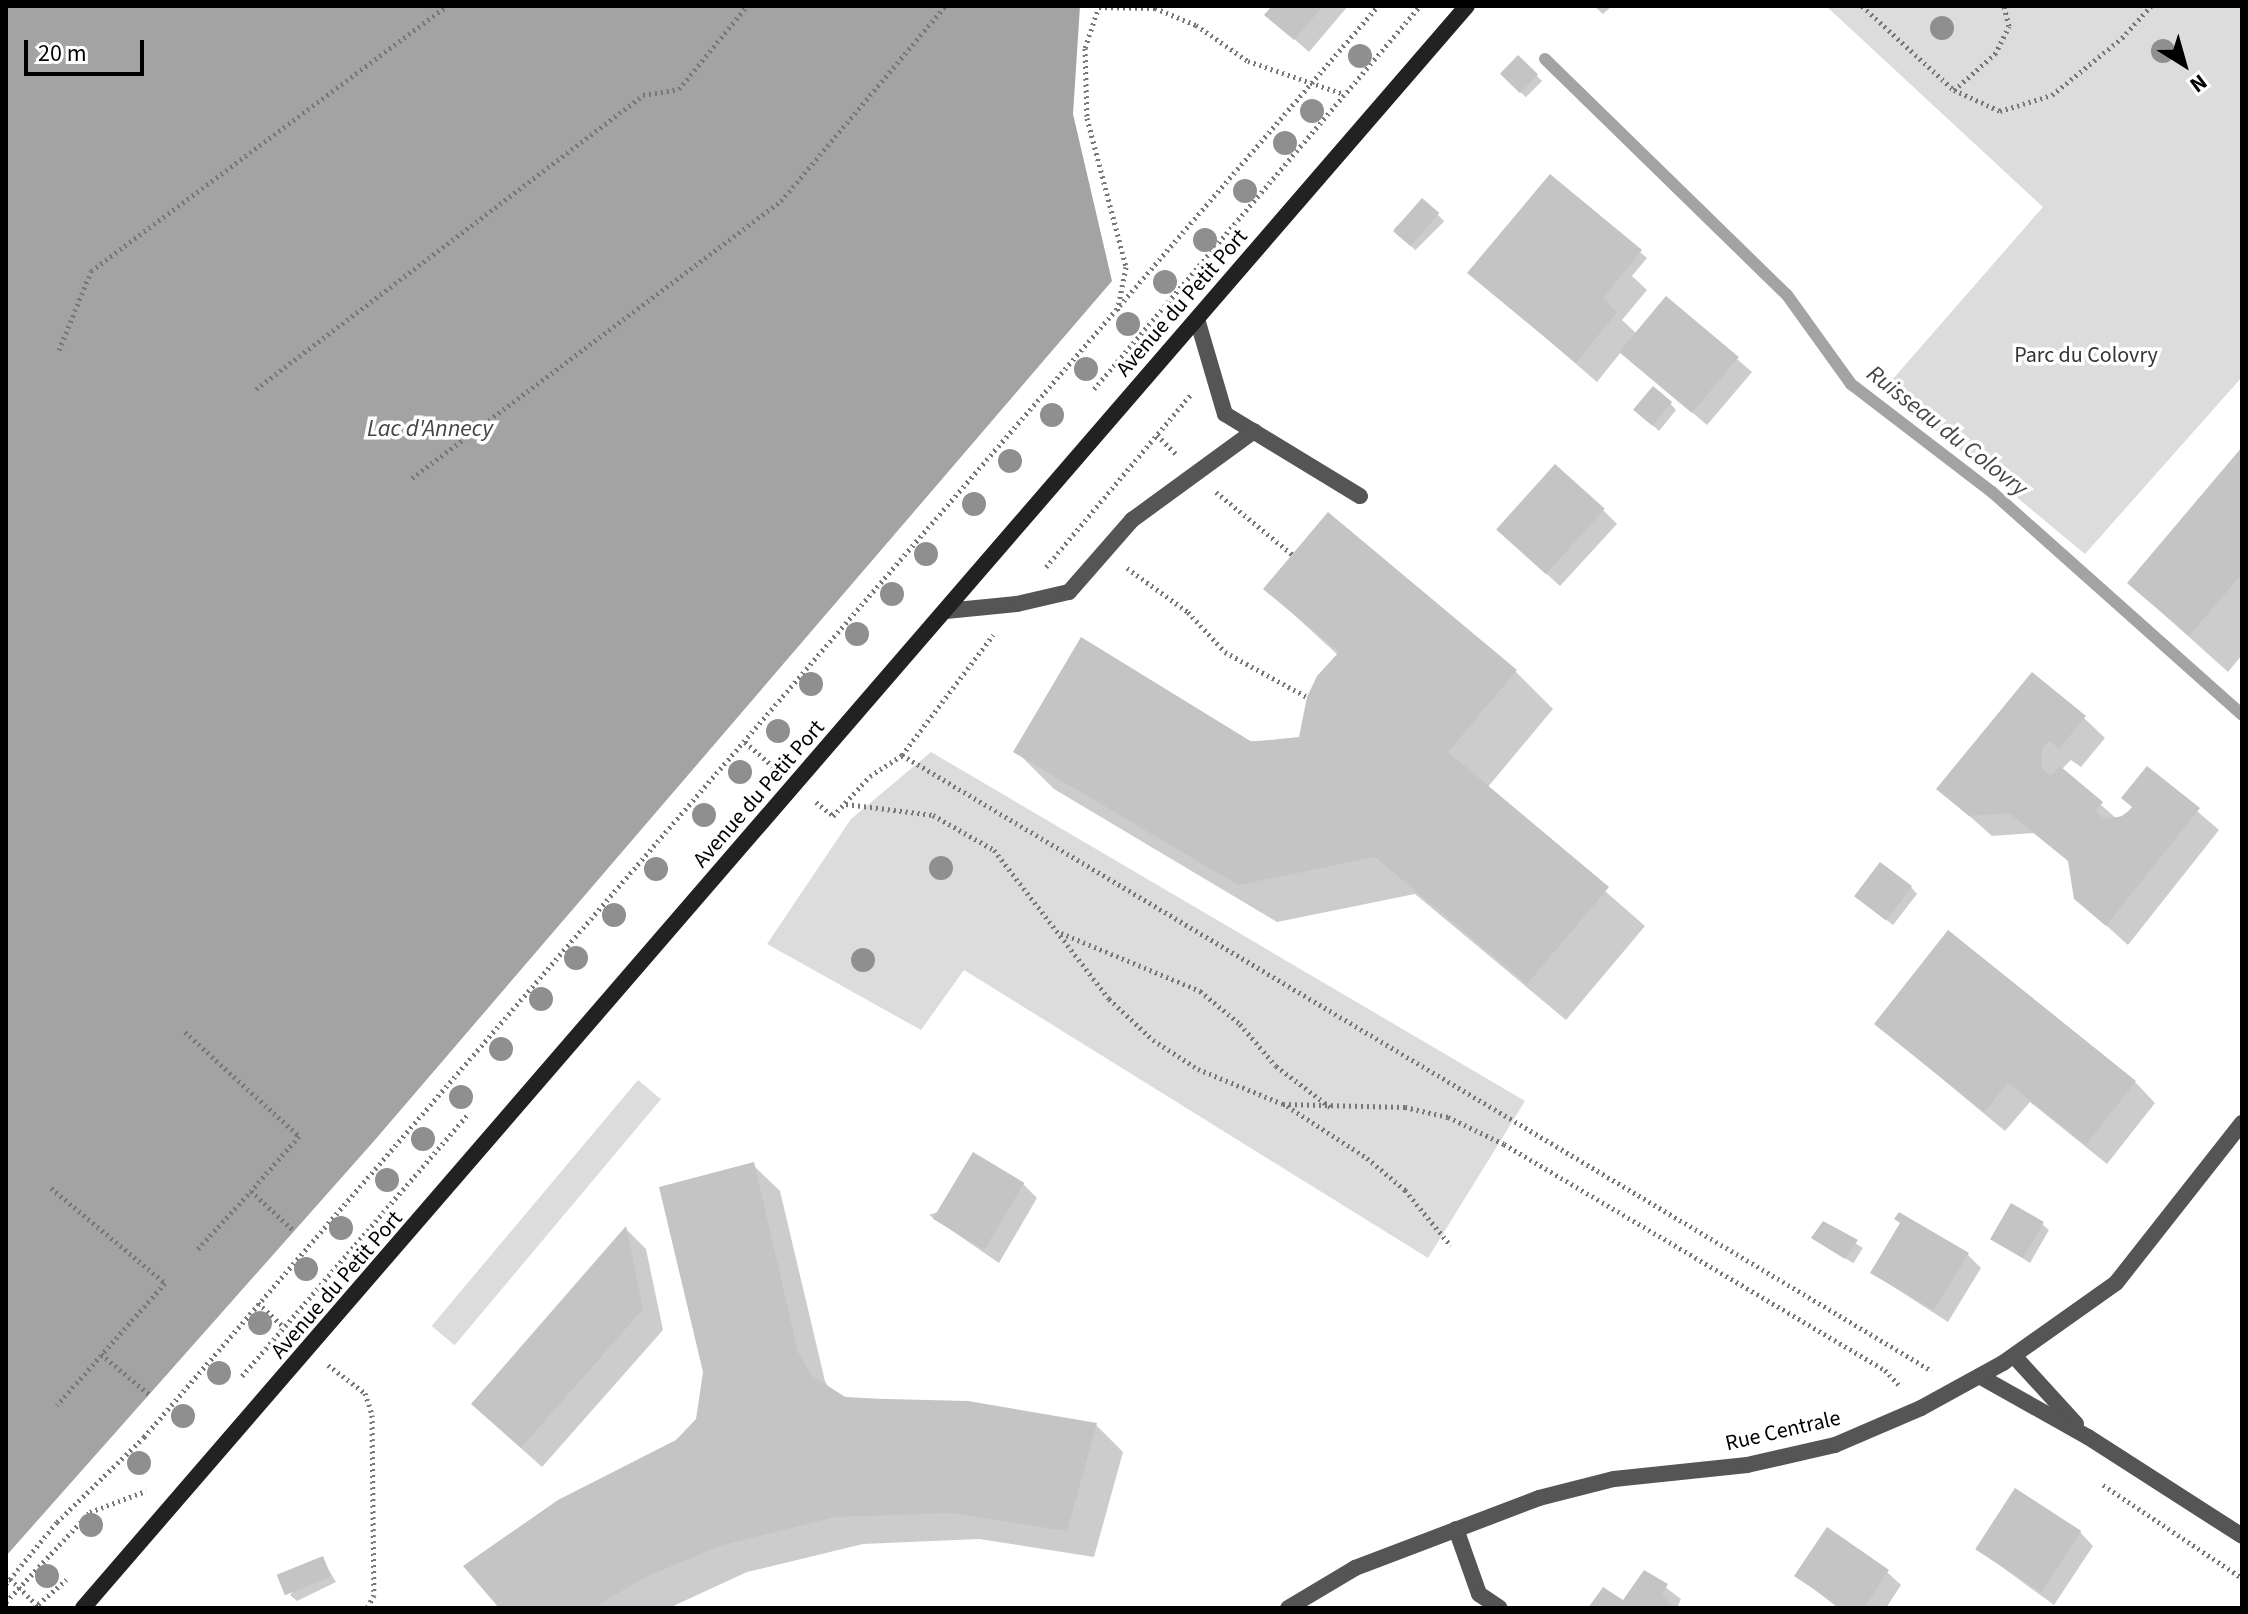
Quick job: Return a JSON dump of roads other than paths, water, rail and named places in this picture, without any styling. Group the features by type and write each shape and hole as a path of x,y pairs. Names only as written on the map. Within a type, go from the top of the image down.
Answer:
{"main road":[{"name":"Avenue du Petit Port","path":"83,1608 310,1351 1467,6"}],"street":[{"path":"1197,319 1225,414 1360,496"},
{"path":"946,611 1017,604 1069,592 1132,520 1254,431"},
{"name":"Rue Centrale","path":"1288,1608 1355,1568 1539,1498 1614,1479 1747,1465 1835,1445 1921,1408 2014,1356 2116,1283 2242,1123"},
{"path":"2014,1356 2088,1437"},
{"path":"1981,1377 2088,1437 2242,1536"},
{"path":"1456,1529 1479,1594 1500,1608"}],"water":[{"name":"Lac d'Annecy","path":"6,6 1080,6 1073,114 1112,281 374,1141 6,1556"}],"waterway":[{"name":"Ruisseau du Colovry","path":"1545,59 1787,295 1851,384 1992,492 2242,715"}],"park label":[{"name":"Parc du Colovry","path":"2086,356"}]}
